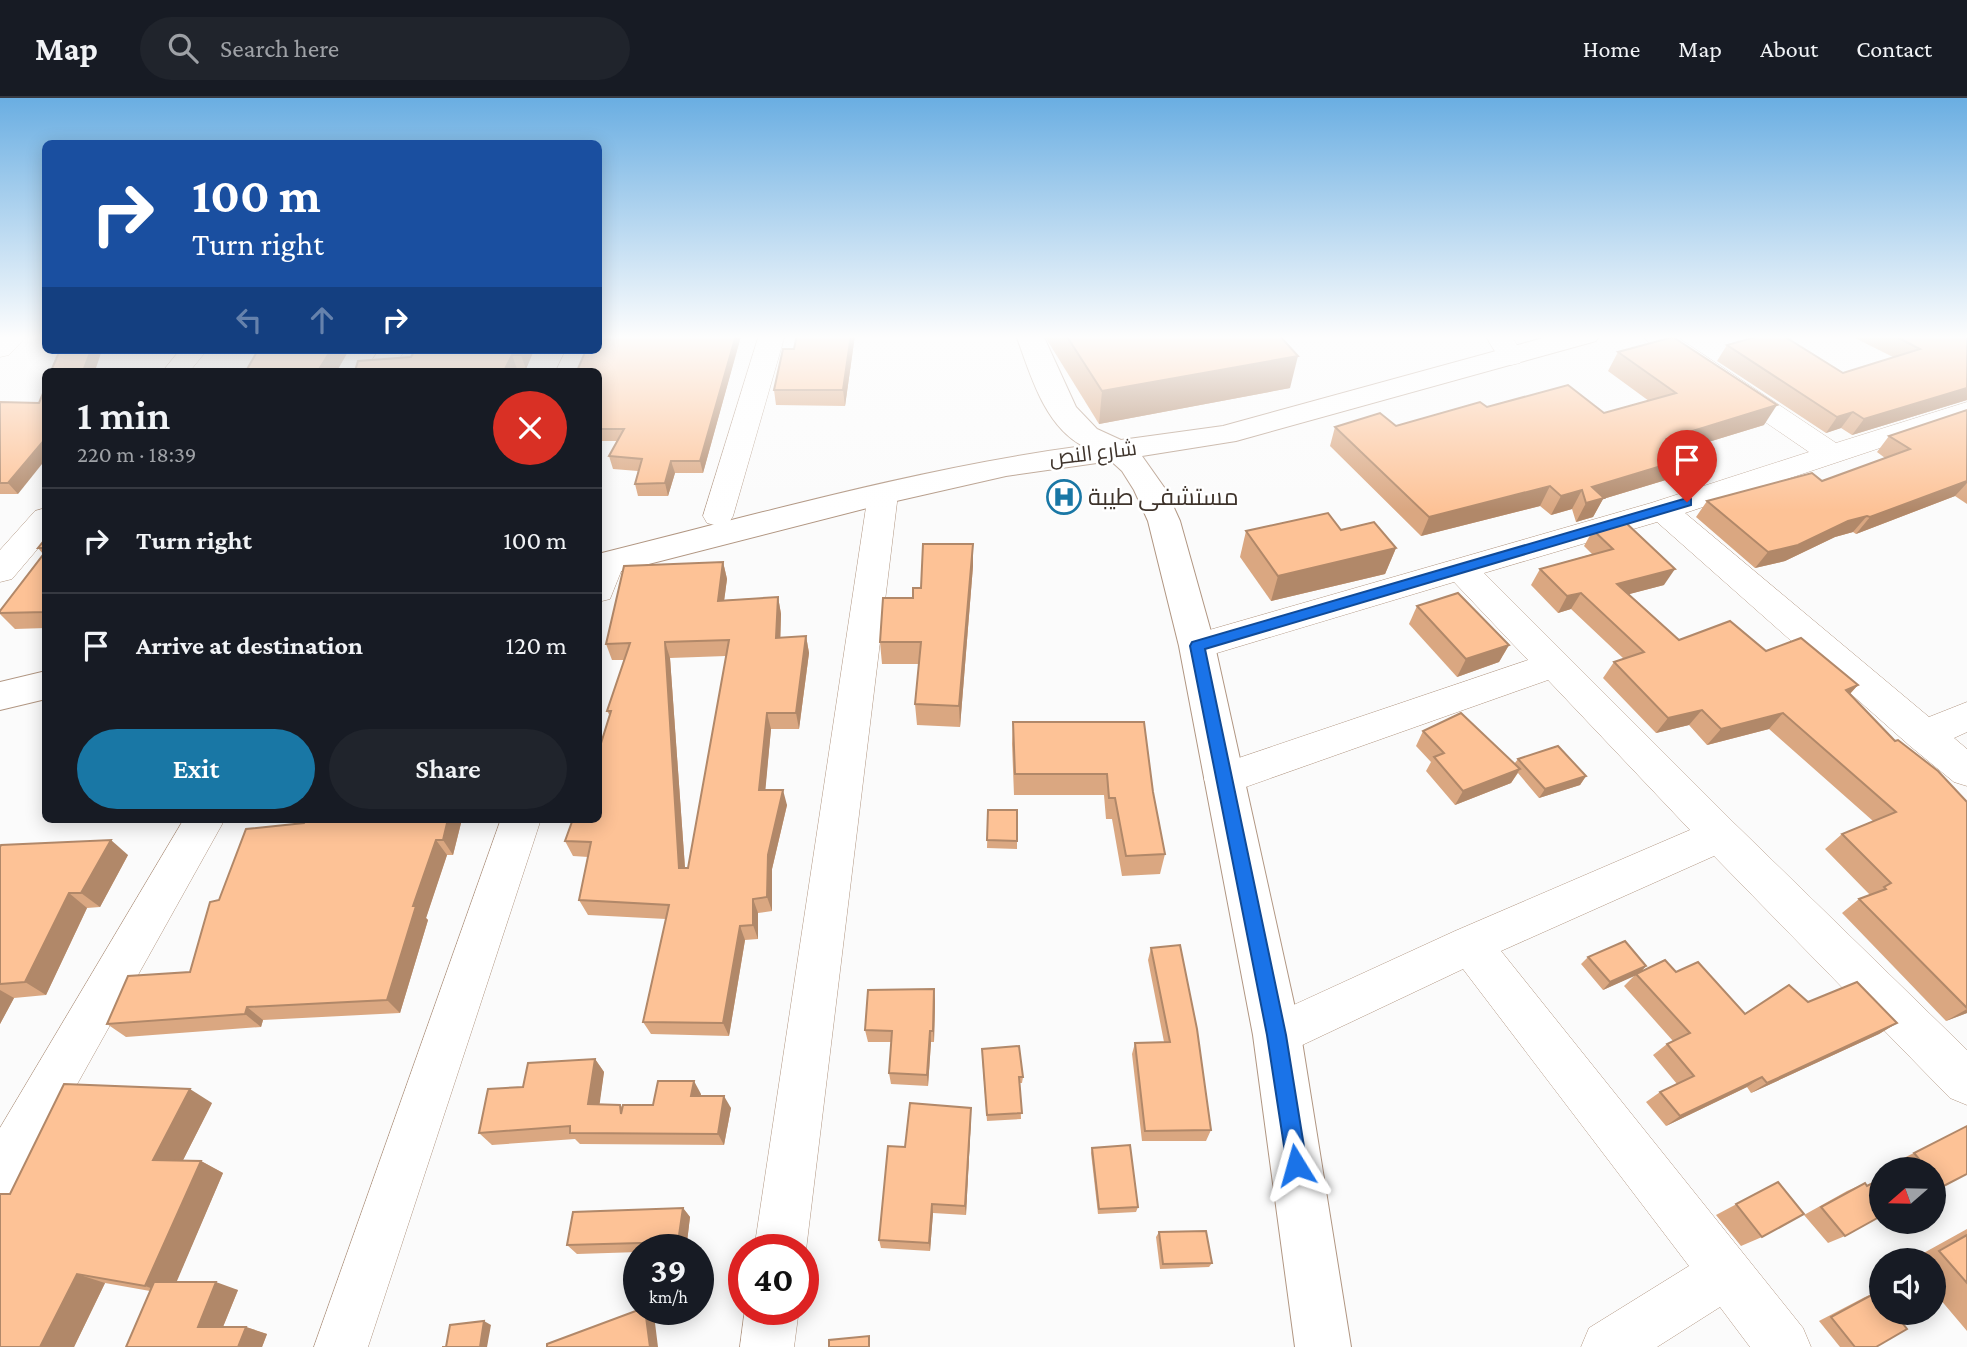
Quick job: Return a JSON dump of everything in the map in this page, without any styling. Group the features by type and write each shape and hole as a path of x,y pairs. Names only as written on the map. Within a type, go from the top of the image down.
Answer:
{"main road":[{"path":"1053,393 1064,412 1134,466 1150,490 1164,521 1197,646 1277,1035 1323,1347"},
{"name":"شارع النص","path":"602,567 718,516 957,459 1028,444 1102,443 1225,435 1348,393"},
{"name":"شارع النص","path":"602,567 883,494 1102,443"},
{"path":"0,696 42,686"},
{"path":"0,719 42,709"}],"street":[{"path":"718,516 755,393"},
{"path":"1742,393 1832,454"},
{"path":"1197,646 1662,510 1967,410"},
{"path":"782,1234 883,494"},
{"path":"1662,510 1967,771"},
{"path":"0,572 24,534"},
{"path":"1460,568 1720,835 1964,1075"},
{"path":"1223,779 1555,664"},
{"path":"1923,736 1967,716"},
{"path":"0,1175 203,823"},
{"path":"341,1347 520,823"},
{"path":"1277,1035 1470,945 1720,835"},
{"path":"1470,945 1784,1347"},
{"path":"1608,1347 1726,1273"},
{"path":"767,1347 770,1325"}],"building":[{"path":"602,393 719,393 700,461 671,461 665,483 635,484 642,459 609,456 624,429 602,429"},
{"path":"1537,393 1579,393 1604,413 1675,393 1759,393 1777,405 1667,439 1691,457 1592,487 1604,498 1586,503 1582,490 1561,496 1550,486 1429,517 1335,427 1380,413 1396,426 1480,402 1487,407"},
{"path":"1801,393 1949,393 1864,419 1853,412 1837,417"},
{"path":"42,396 42,443 8,483 0,483 0,402 39,403"},
{"path":"1967,410 1967,481 1870,517 1848,521 1798,545 1768,552 1707,501 1812,473 1822,481 1910,449 1889,436"},
{"path":"1328,513 1341,530 1374,522 1396,548 1278,576 1246,531"},
{"path":"1624,521 1675,569 1617,584 1679,640 1730,621 1766,651 1801,638 1858,685 1846,690 1895,741 1898,740 1938,771 1967,802 1967,1008 1859,899 1886,889 1884,887 1891,883 1842,834 1896,812 1783,713 1721,729 1702,710 1668,718 1614,662 1644,652 1581,593 1567,596 1540,569 1613,549 1593,530"},
{"path":"923,544 973,544 959,706 915,704 921,642 880,642 883,598 913,598 913,588 921,588"},
{"path":"42,556 42,612 0,611"},
{"path":"723,562 718,601 778,597 776,638 806,636 796,713 767,713 759,790 783,790 768,855 767,897 753,899 753,925 740,926 723,1023 643,1022 669,905 579,900 591,842 565,841 572,823 602,823 602,740 611,711 607,711 630,643 606,644 624,566","holes":["729,640 688,868 679,868 665,642"]},
{"path":"1458,593 1509,645 1466,659 1417,606"},
{"path":"1461,713 1520,769 1463,791 1434,757 1444,753 1423,731"},
{"path":"1013,722 1144,722 1153,792 1165,854 1126,856 1115,798 1109,798 1107,774 1015,774"},
{"path":"1558,746 1586,776 1545,789 1518,759"},
{"path":"988,810 1017,810 1017,841 987,840"},
{"path":"304,823 447,823 443,840 436,840 413,906 416,906 387,1000 247,1007 245,1014 107,1024 128,976 190,972 210,902 219,900 246,829"},
{"path":"111,840 81,893 69,893 25,982 0,984 1,845"},
{"path":"1625,941 1646,966 1610,982 1588,957"},
{"path":"1180,945 1197,1029 1211,1130 1145,1131 1135,1043 1170,1042 1151,948"},
{"path":"1665,960 1676,972 1698,962 1745,1014 1789,985 1808,1002 1857,982 1897,1023 1767,1083 1762,1077 1680,1116 1660,1092 1694,1076 1667,1044 1690,1033 1636,974"},
{"path":"934,989 933,1031 930,1031 927,1075 889,1073 892,1031 865,1030 868,990"},
{"path":"1019,1046 1023,1077 1019,1077 1022,1113 987,1115 982,1049"},
{"path":"595,1059 588,1104 620,1105 621,1114 623,1105 653,1105 658,1081 694,1081 691,1096 724,1096 718,1134 570,1133 570,1126 479,1133 488,1089 523,1087 528,1063"},
{"path":"64,1084 190,1089 153,1160 201,1161 145,1286 77,1274 40,1347 0,1347 0,1194 10,1194"},
{"path":"910,1103 971,1108 965,1206 932,1204 929,1243 879,1240 888,1146 905,1147"},
{"path":"1967,1126 1967,1174 1946,1185 1946,1157 1917,1157 1914,1153"},
{"path":"1130,1145 1138,1207 1099,1209 1092,1148"},
{"path":"1778,1182 1804,1214 1762,1237 1736,1204"},
{"path":"1865,1183 1869,1185 1869,1223 1845,1236 1821,1207"},
{"path":"683,1208 679,1234 623,1234 623,1243 567,1245 573,1212"},
{"path":"1206,1231 1212,1263 1163,1264 1159,1232"},
{"path":"1967,1235 1967,1283 1946,1259 1944,1248"},
{"path":"154,1282 216,1282 198,1327 246,1327 238,1347 126,1347"},
{"path":"1869,1296 1869,1325 1904,1325 1907,1329 1876,1347 1855,1347 1831,1317"},
{"path":"623,1316 623,1325 647,1325 650,1347 547,1347 547,1344"},
{"path":"484,1321 480,1347 446,1347 450,1325"},
{"path":"869,1336 869,1347 829,1347 829,1340"}],"place":[{"name":"مستشفى طيبة","path":"1064,497"}],"route":[{"path":"1296,1165 1277,1035 1197,646 1687,502"}]}
